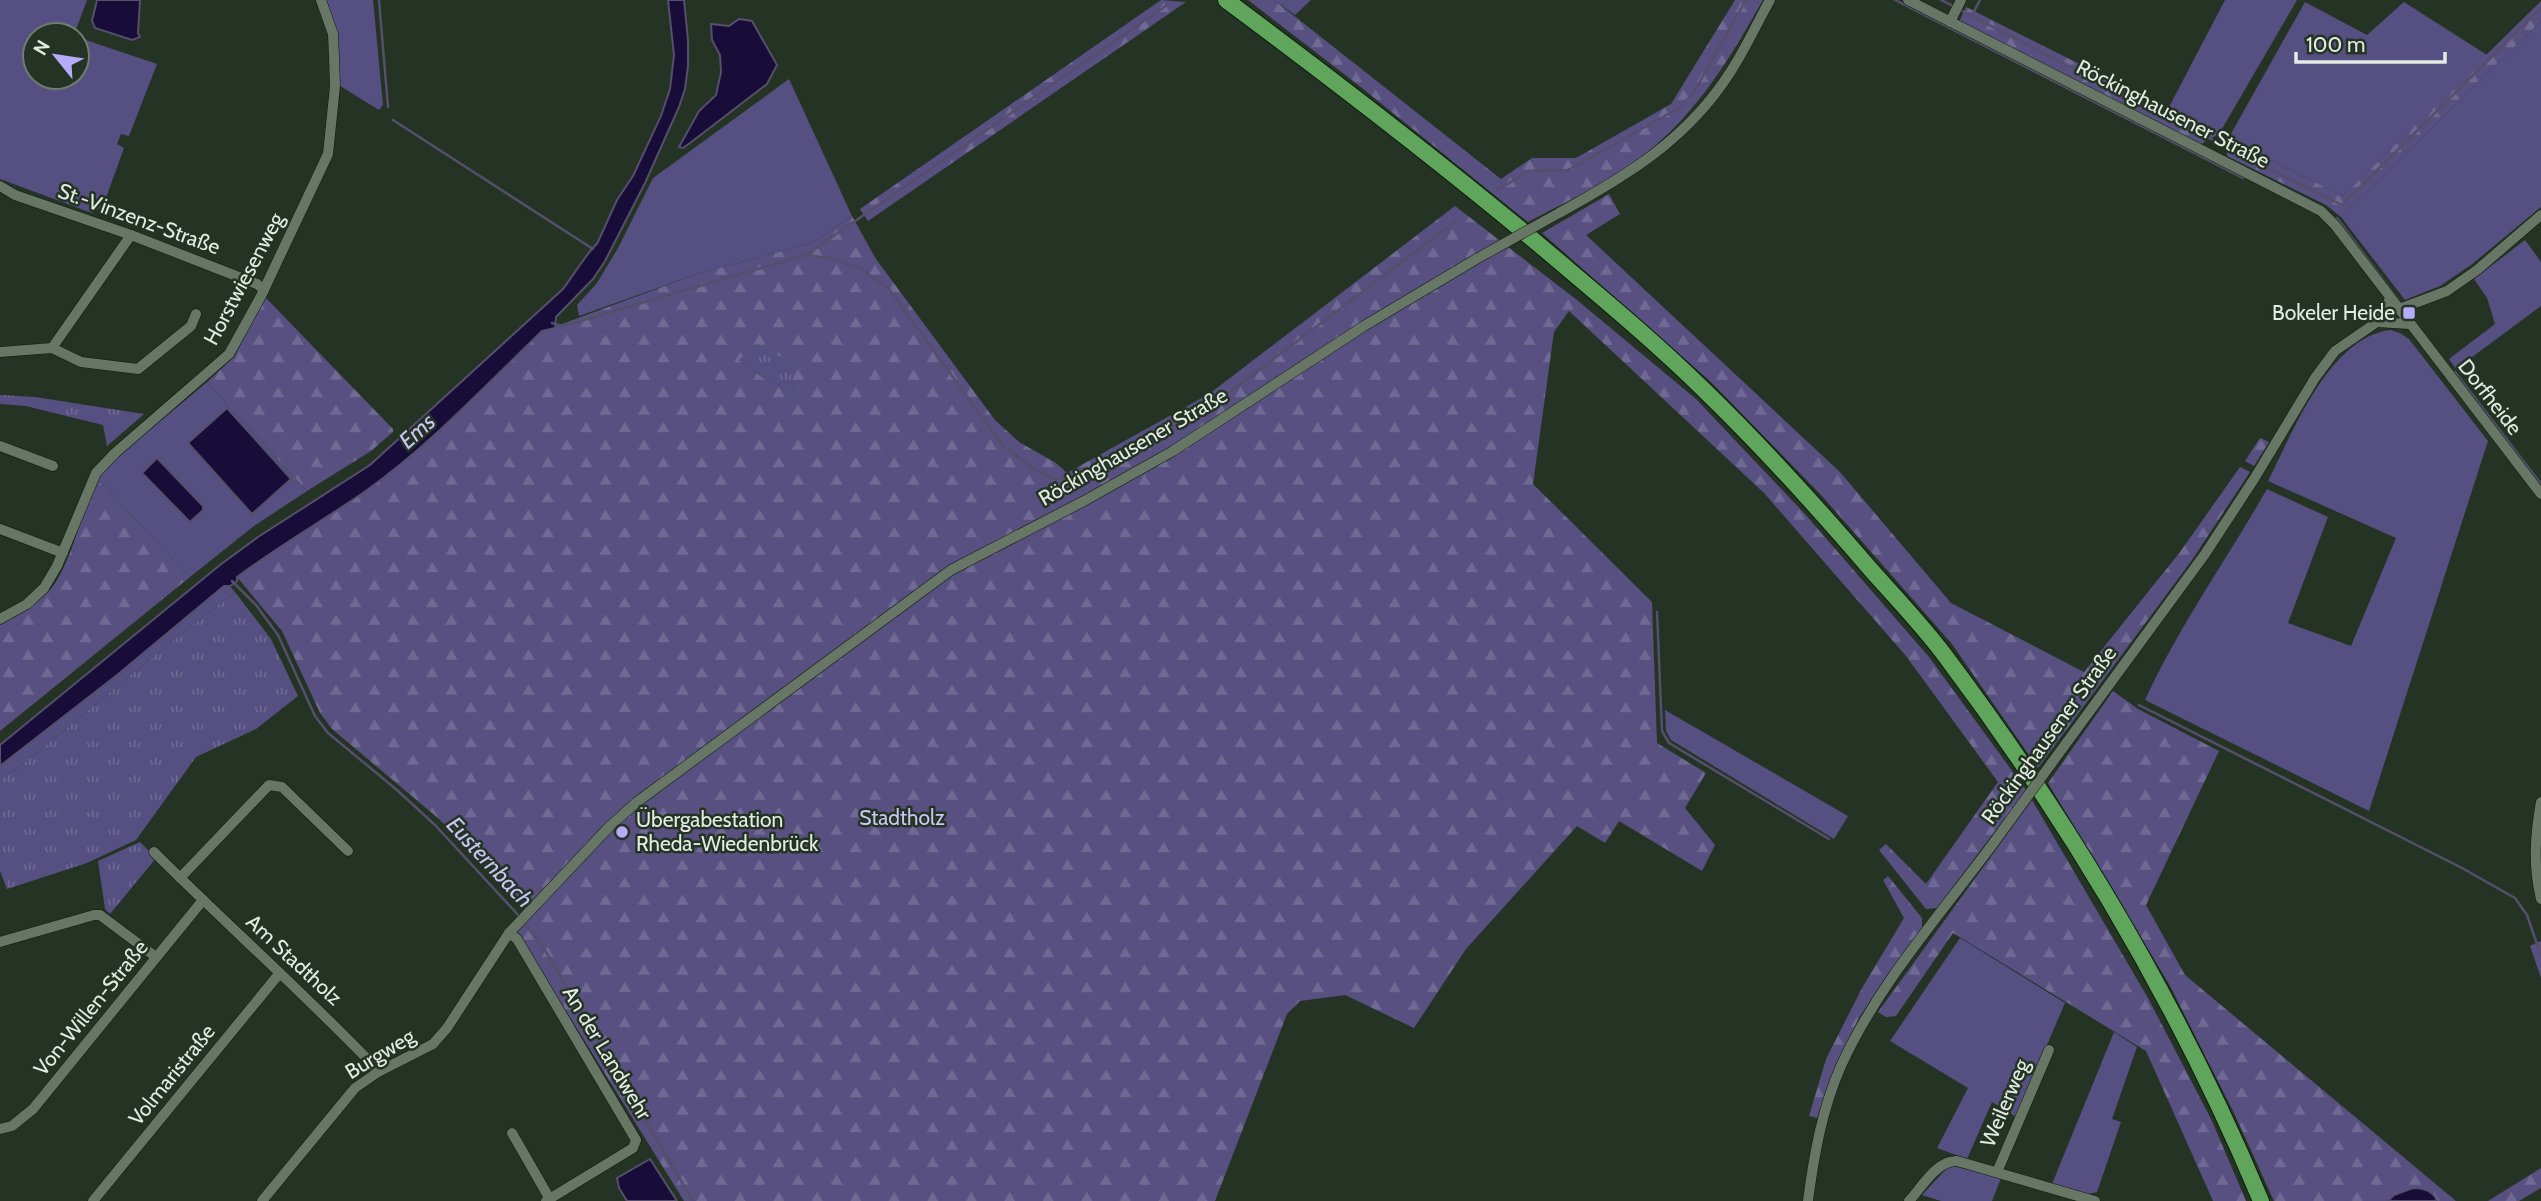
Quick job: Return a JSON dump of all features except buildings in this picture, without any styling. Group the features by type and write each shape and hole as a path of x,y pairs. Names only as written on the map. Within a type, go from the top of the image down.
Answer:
{"main road":[{"path":"1226,0 1350,92 1496,207 1644,334 1703,389 1814,503 1927,633 2042,791 2160,988 2226,1118 2261,1201"}],"street":[{"name":"Horstwiesenweg","path":"0,619 27,604 44,588 63,553 96,473 125,444 229,354 264,290 328,154 335,86 333,34 321,0"},
{"name":"Röckinghausener Straße","path":"512,929 610,826 637,802 951,570 1173,451 1363,326 1625,176 1648,160 1703,108 1731,71 1770,0"},
{"name":"Röckinghausener Straße","path":"1908,0 2321,211 2335,225 2409,324"},
{"path":"1950,22 1961,0"},
{"name":"St.-Vinzenz-Straße","path":"0,186 15,195 131,235 257,284 264,290"},
{"path":"2399,309 2447,290 2467,277 2541,215"},
{"path":"52,348 131,235"},
{"name":"Röckinghausener Straße","path":"1808,1201 1818,1138 1827,1103 1840,1067 1882,991 2204,554 2254,479 2315,378 2335,351 2376,322 2390,299"},
{"path":"0,352 52,348 81,362 138,369 191,326 196,314"},
{"path":"2376,322 2409,324"},
{"name":"Dorfheide","path":"2409,324 2541,494"},
{"path":"0,446 53,466"},
{"path":"0,528 63,553"},
{"path":"180,878 269,785 282,787 348,851"},
{"path":"2541,802 2535,838 2536,880 2541,899"},
{"name":"Am Stadtholz","path":"154,852 279,974 323,1013 378,1072"},
{"name":"Von-Willen-Straße","path":"0,1129 22,1121 33,1109 203,900"},
{"path":"0,942 100,915 156,957"},
{"name":"Burgweg","path":"262,1201 355,1088 378,1072 433,1044 447,1028 512,929"},
{"name":"An der Landwehr","path":"512,929 636,1140 633,1148 549,1200 512,1133"},
{"name":"Volmaristraße","path":"93,1201 279,974"},
{"name":"Weilerweg","path":"1997,1172 2049,1050"},
{"path":"1909,1201 1948,1161 1997,1172 2095,1201"}],"green space":[{"path":"0,0 87,0 79,21 21,21 21,91 91,91 91,42 157,64 129,136 121,134 117,144 124,148 103,206 92,213 0,179"},
{"path":"324,0 373,0 383,105 379,110 337,84"},
{"path":"1161,0 1186,2 868,221 860,209"},
{"path":"1248,0 1274,0 1501,179 1532,158 1576,158 1671,104 1735,0 1763,0 1712,83 1664,138 1645,154 1588,191 1528,222"},
{"path":"1274,0 1311,0 1295,15"},
{"path":"2225,0 2297,0 2219,134 2169,107"},
{"path":"2541,1 2541,21 2341,217 2326,205 2227,156 2228,139 2343,196"},
{"path":"2305,2 2367,35 2404,2 2487,55 2343,196 2228,139"},
{"path":"1966,7 2219,134 2201,144 1959,22"},
{"path":"2541,21 2541,207 2471,265 2440,286 2405,300 2341,217"},
{"path":"789,79 852,216 812,243 697,274 579,316 577,305 597,283 618,248 653,178"},
{"path":"1609,194 1620,214 1586,235 1840,472 1951,603 2084,672 2180,552 2240,467 2250,472 2192,560 2038,768 1952,644 1822,496 1711,382 1542,233"},
{"name":"Stadtholz","path":"1455,206 1577,300 1696,399 1804,513 1929,657 2026,790 1937,908 1926,909 1879,850 1886,844 1926,884 1998,782 1906,656 1764,493 1569,311 1554,332 1533,484 1652,602 1657,743 1706,773 1685,808 1715,845 1702,871 1619,821 1605,843 1577,826 1466,949 1414,1028 1345,995 1300,1001 1287,1014 1215,1201 684,1201 517,932 532,916 439,819 332,729 320,713 282,631 237,577 273,550 368,489 413,454 543,331 697,274 812,243 852,216 876,259 995,420 1019,442 1056,463 1067,473 1209,394","holes":["739,360 796,365 792,379 797,395 763,378"]},
{"path":"2525,240 2541,262 2541,306 2456,369 2449,359 2495,324 2487,298 2474,279"},
{"path":"265,297 393,429 393,432 371,451 307,491 207,382 234,357"},
{"path":"2391,330 2409,339 2488,441 2369,811 2145,700 2188,619 2267,489 2328,517 2288,623 2351,646 2396,538 2268,481 2302,413 2332,367 2350,349 2369,336"},
{"path":"757,344 797,365 792,379 798,396 763,378 739,360"},
{"path":"207,382 307,491 254,526 190,577 97,479 108,465"},
{"path":"0,395 35,397 144,414 107,446 103,425 26,406 0,404"},
{"path":"2260,438 2269,442 2254,466 2245,461"},
{"path":"97,479 190,577 0,731 0,625 38,601 56,582 69,556 92,486"},
{"path":"224,586 230,586 235,592 18,768 0,779 0,766 117,675"},
{"path":"235,592 271,639 298,696 256,729 196,757 136,840 87,863 7,889 0,871 0,779 18,768"},
{"path":"2113,691 2138,709 2219,751 2146,905 2185,975 2456,1201 2274,1201 2234,1113 2169,984 2048,783"},
{"path":"1665,710 1848,816 1834,839 1671,740 1666,731"},
{"path":"2032,800 2148,998 2212,1121 2246,1201 2213,1201 2146,1051 1953,933 1896,1016 1886,1017 1878,1012"},
{"path":"140,842 156,858 110,914 105,909 98,861"},
{"path":"1888,876 1922,918 1922,928 1860,1016 1836,1064 1817,1118 1809,1116 1826,1059 1862,988 1904,918 1883,880"},
{"path":"1960,938 2065,1003 2016,1117 1992,1102 1967,1159 1937,1148 1968,1088 1890,1041"},
{"path":"2541,941 2541,978 2530,946"},
{"path":"2114,1032 2137,1047 2112,1119 2121,1122 2097,1192 2088,1194 2052,1184"},
{"path":"1950,1165 2001,1178 1992,1201 1941,1201 1922,1195"},
{"path":"2541,1168 2541,1188 2519,1201 2488,1201"}],"water":[{"path":"97,0 140,0 140,37 132,40 95,28 92,21"},
{"name":"Ems","path":"668,0 684,0 688,66 679,107 645,183 605,261 593,279 556,317 555,328 542,331 458,414 391,472 237,577 237,581 230,586 224,586 117,675 0,766 0,745 220,565 258,537 370,465 563,289 597,244 661,116 670,89 674,55"},
{"path":"739,19 752,21 777,65 767,84 690,143 683,148 679,147 699,111 716,95 721,72 720,55 712,40 711,24 729,26"},
{"path":"227,408 291,479 252,514 188,443"},
{"path":"157,458 203,506 203,510 190,522 142,473"},
{"path":"650,1159 677,1201 627,1201 619,1188 617,1178"},
{"path":"2413,1188 2427,1190 2437,1201 2388,1201 2394,1195"}],"waterway":[{"path":"379,0 388,107"},
{"path":"1498,190 1529,171 1568,170 1679,108 1694,92 1746,0"},
{"path":"1895,0 2243,178"},
{"path":"1941,0 1953,6"},
{"path":"1972,15 1980,0"},
{"path":"552,323 563,326 806,255 1167,5"},
{"path":"2229,149 2342,205 2541,8"},
{"path":"1962,11 2213,140"},
{"path":"393,120 593,249"},
{"path":"2337,218 2399,301"},
{"path":"1082,475 1092,473 1222,398 1456,221"},
{"path":"807,255 835,259 861,269 889,289 1003,446 1037,471 1056,479 1065,478"},
{"path":"2455,372 2541,484"},
{"name":"Eusternbach","path":"232,581 256,605 278,635 315,716 328,733 435,825 520,917"},
{"path":"1657,612 1662,731 1669,743 1829,839"},
{"path":"2139,705 2462,868 2515,898 2527,915 2541,956"},
{"name":"Eusternbach","path":"524,923 546,952 693,1201"}],"place":[{"name":"Bokeler Heide","path":"2409,313"},
{"name":"Übergabestation Rheda-Wiedenbrück","path":"622,832"}]}
